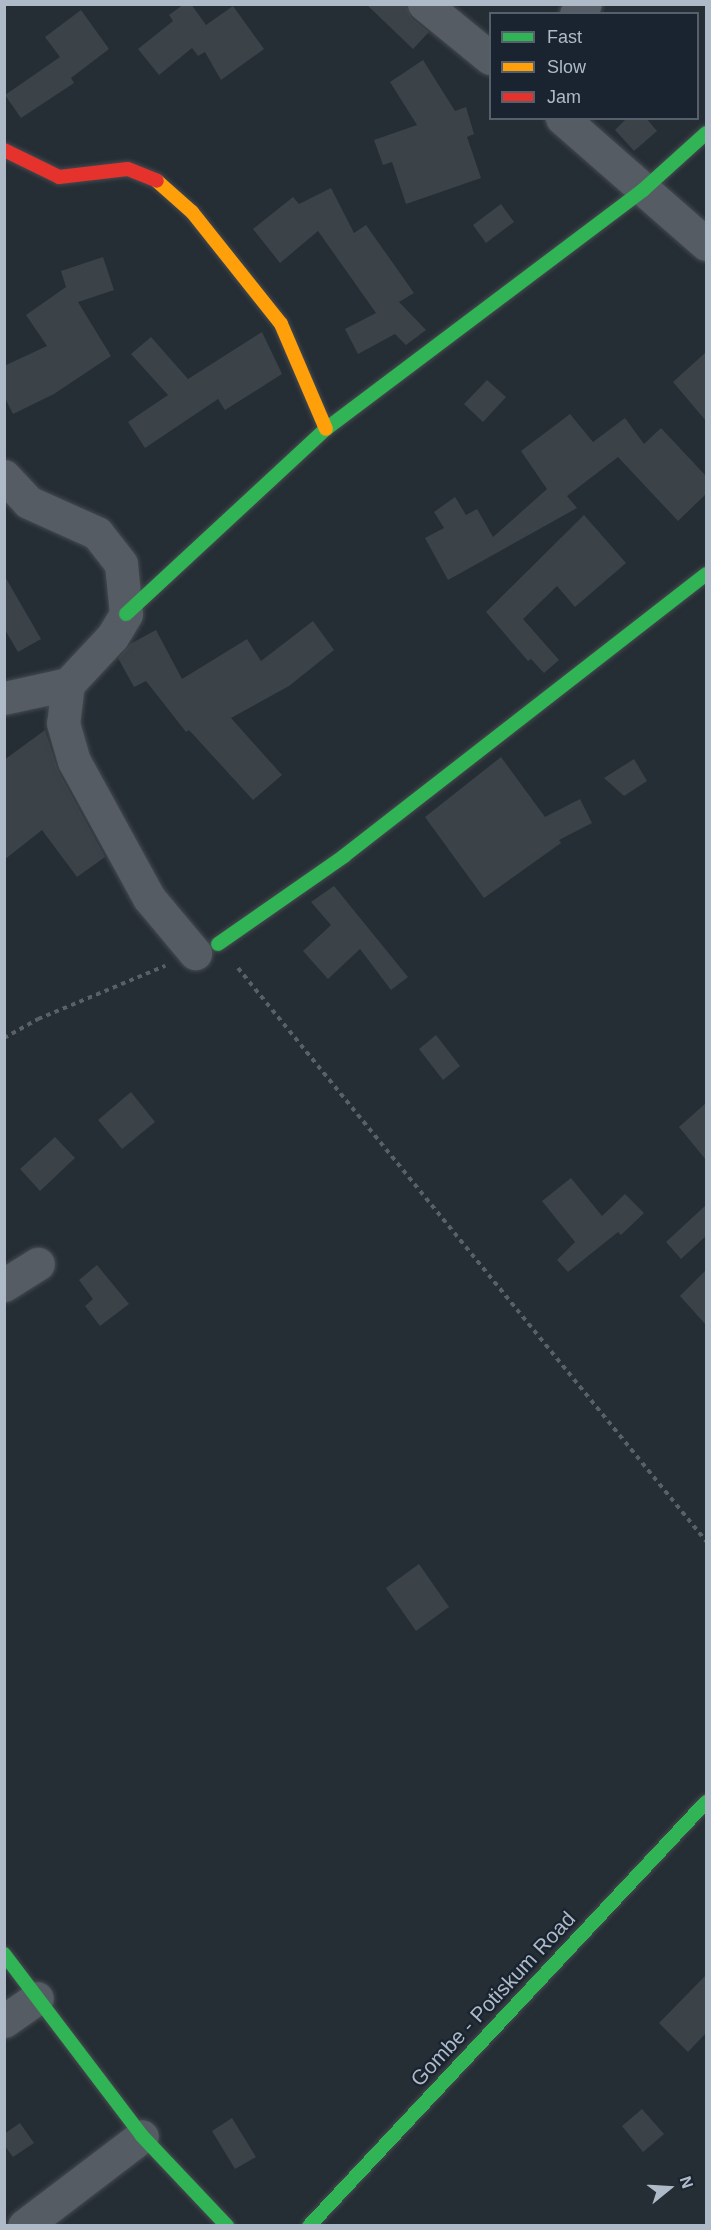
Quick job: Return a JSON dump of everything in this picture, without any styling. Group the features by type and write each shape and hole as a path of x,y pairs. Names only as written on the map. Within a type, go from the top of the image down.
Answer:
{"street":[{"path":"424,4 489,57"},
{"path":"564,120 706,244"},
{"path":"4,698 68,684 112,638 126,614 326,429 644,190 706,133"},
{"path":"4,150 59,177 128,169 150,175 192,212 281,324 326,429"},
{"path":"4,476 28,502 97,533 122,564 126,614"},
{"path":"68,684 63,723 74,761 149,898 207,949 344,856 706,574"},
{"path":"4,1285 38,1264"},
{"name":"Gombe - Potiskum Road","path":"309,2226 706,1802"},
{"path":"4,1954 142,2136 228,2226"},
{"path":"4,2021 37,1998"},
{"path":"24,2226 142,2136"}],"path":[{"path":"4,1038 38,1019 207,949 706,1541"}],"building":[{"path":"184,4 191,4 206,25 233,6 264,49 221,80 205,52 198,56 192,48 159,75 138,49 173,21 169,15"},
{"path":"366,4 406,4 412,18 429,32 413,49"},
{"path":"81,10 109,49 71,78 74,83 21,118 5,95 60,57 45,37"},
{"path":"423,60 455,111 466,107 474,134 467,137 481,178 406,204 392,162 383,165 374,140 417,125 390,82"},
{"path":"625,120 648,120 657,131 634,151 615,130"},
{"path":"331,188 354,233 366,225 414,293 399,302 426,330 406,345 395,334 358,354 345,329 376,313 318,231 280,263 253,229 293,197 299,204"},
{"path":"501,204 514,222 486,243 473,225"},
{"path":"103,257 114,290 78,302 111,356 54,394 13,414 4,396 4,366 47,346 26,315 66,287 61,271"},
{"path":"262,332 282,374 225,410 218,399 145,448 128,422 168,395 131,354 151,337 188,379"},
{"path":"706,352 706,421 673,382"},
{"path":"487,380 506,397 483,422 464,404"},
{"path":"570,414 593,442 625,418 644,444 661,428 706,476 706,494 678,521 618,457 567,496 577,508 448,580 425,538 444,528 434,512 455,497 466,515 477,509 493,537 547,489 521,451"},
{"path":"584,515 626,563 575,607 557,586 523,619 559,660 544,673 531,659 528,661 486,612"},
{"path":"4,575 41,639 18,652 4,628"},
{"path":"313,621 334,650 289,686 231,718 282,775 253,800 189,730 186,732 146,681 134,687 118,658 130,644 156,630 182,679 247,639 261,661"},
{"path":"45,730 58,770 105,857 77,877 42,830 4,860 4,760"},
{"path":"501,757 545,817 580,799 592,823 559,840 561,843 484,898 425,817"},
{"path":"634,759 647,781 624,796 604,778"},
{"path":"334,886 408,977 391,990 360,949 328,979 303,951 331,925 311,902"},
{"path":"436,1035 460,1066 443,1080 419,1049"},
{"path":"131,1092 155,1122 122,1149 98,1120"},
{"path":"706,1103 706,1160 679,1127"},
{"path":"55,1137 75,1158 40,1191 20,1169"},
{"path":"571,1178 602,1216 625,1194 644,1213 621,1235 618,1232 568,1272 557,1260 575,1242 542,1201"},
{"path":"706,1205 706,1236 681,1259 666,1242"},
{"path":"97,1265 129,1304 100,1326 85,1306 93,1299 79,1280"},
{"path":"706,1270 706,1325 680,1296"},
{"path":"419,1564 449,1607 416,1631 386,1588"},
{"path":"706,1975 706,2033 688,2052 659,2023"},
{"path":"642,2109 664,2134 643,2152 622,2126"},
{"path":"232,2118 256,2157 235,2169 212,2131"},
{"path":"20,2123 34,2143 13,2157 4,2145 4,2134"}],"traffic: fast":[{"path":"126,614 326,429 643,190 706,133"},
{"path":"218,944 344,856 706,574"},
{"path":"309,2226 706,1802"},
{"path":"4,1954 142,2136 227,2226"}],"traffic: slow":[{"path":"157,181 192,212 281,324 326,429"}],"traffic: jam":[{"path":"4,150 59,177 128,169 157,181"}]}
